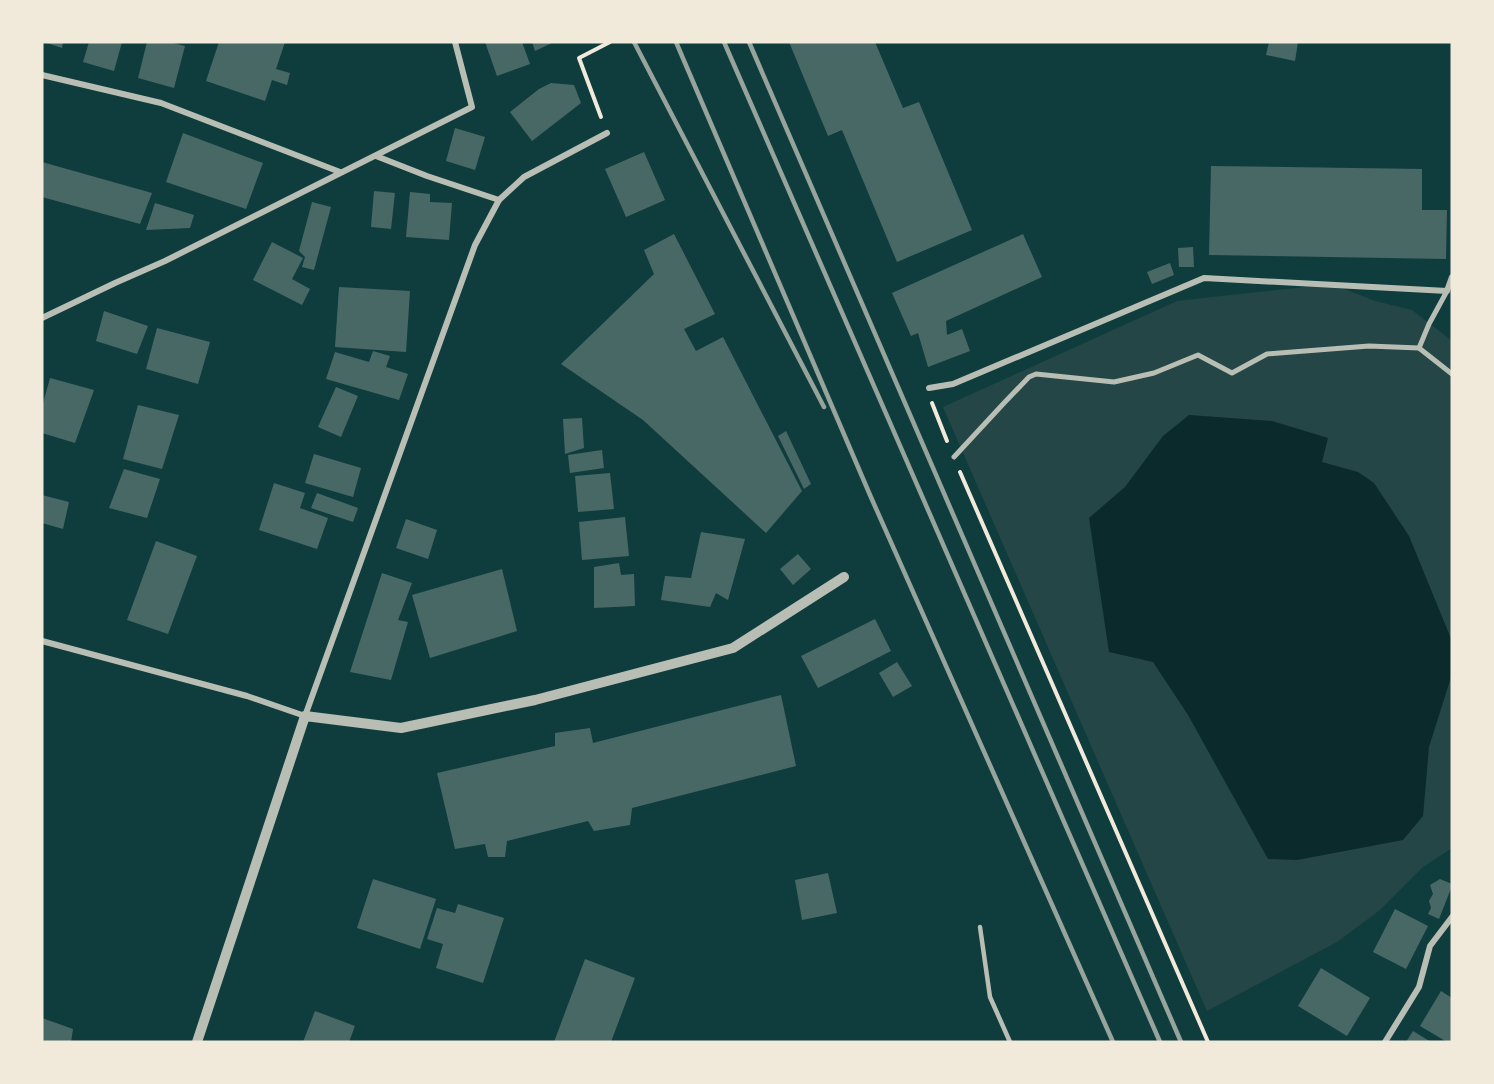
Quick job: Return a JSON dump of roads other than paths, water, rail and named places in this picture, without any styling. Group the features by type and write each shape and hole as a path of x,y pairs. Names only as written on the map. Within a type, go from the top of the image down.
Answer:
{"street":[{"path":"42,318 165,261 472,107 455,42"},
{"path":"42,75 161,103 340,172"},
{"path":"197,1042 305,716 475,245 499,200 524,177 607,133"},
{"path":"376,156 499,200"},
{"path":"1419,348 1452,277"},
{"path":"929,388 953,384 1204,278 1447,291"},
{"path":"954,457 1029,377 1036,374 1114,382 1154,373 1198,355 1232,374 1267,354 1369,346 1419,348 1452,374"},
{"path":"42,642 247,696 305,716 401,728 546,697 733,648 844,577"},
{"path":"1385,1042 1419,987 1430,946 1452,917"}],"lane":[{"path":"980,927 990,998 1010,1042"}],"railway":[{"path":"634,42 824,407"},
{"path":"676,42 870,495 1113,1042"},
{"path":"724,42 1160,1042"},
{"path":"749,42 1181,1042"}]}
